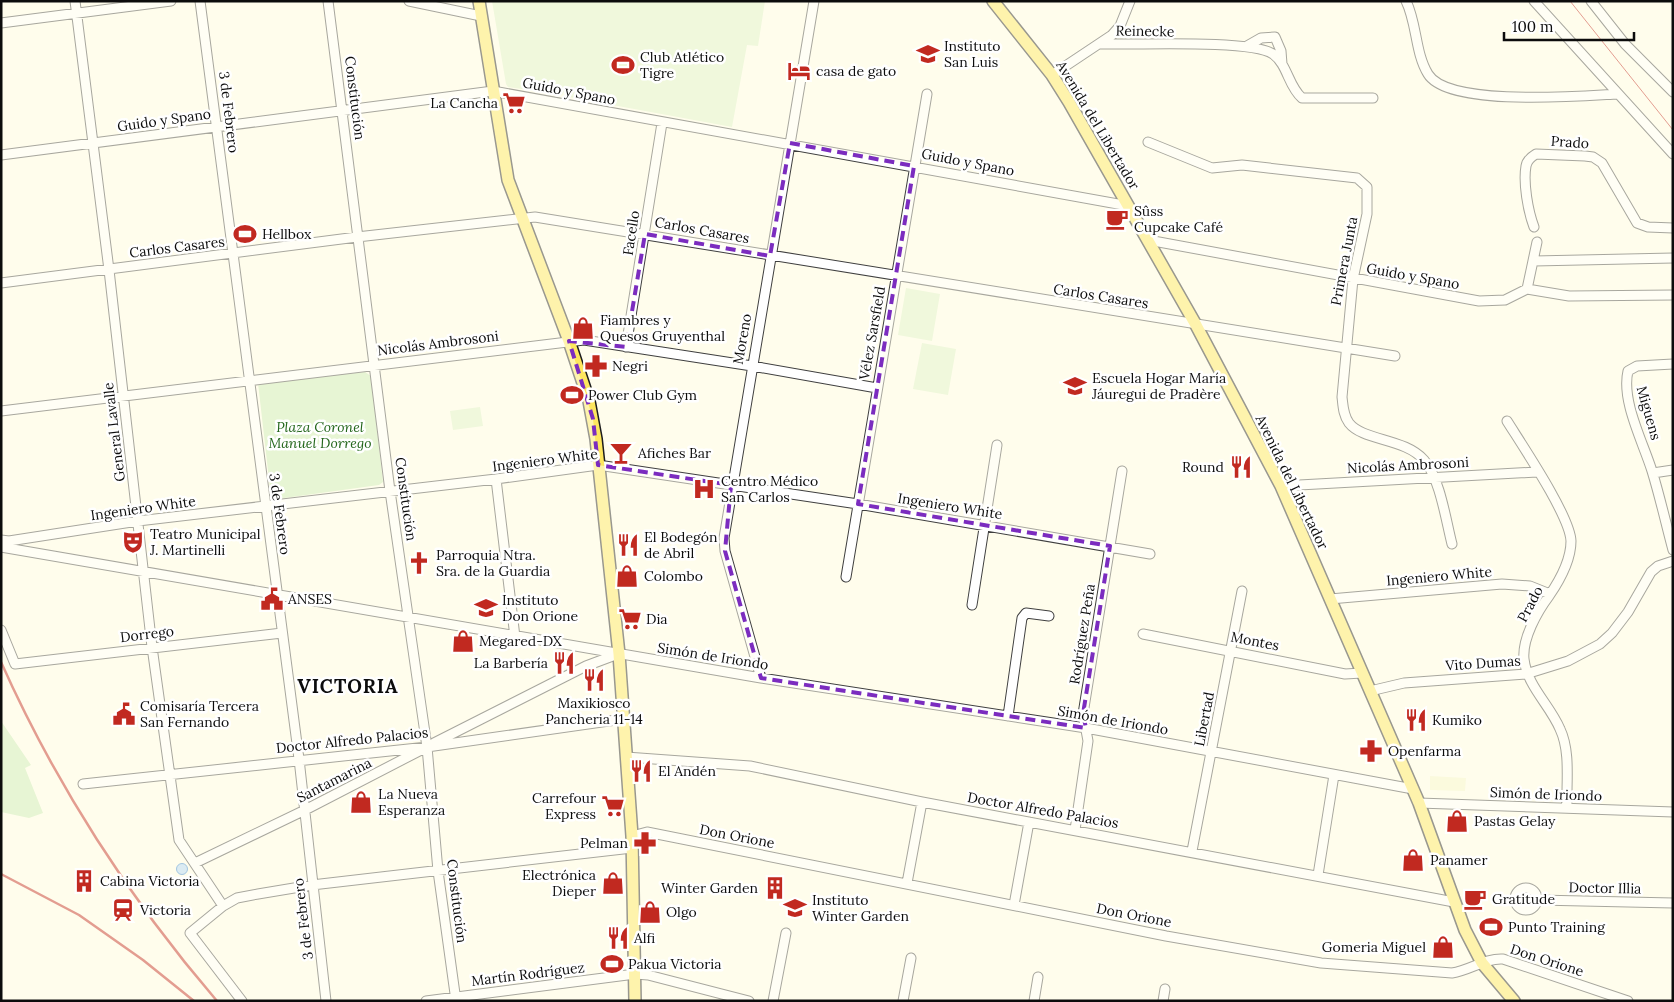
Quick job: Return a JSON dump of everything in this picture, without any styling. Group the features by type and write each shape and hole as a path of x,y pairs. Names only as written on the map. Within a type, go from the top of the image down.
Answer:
{"main road":[{"path":"479,1 492,91 508,180 569,341 593,418 619,654 632,836 635,1001"},
{"name":"Avenida del Libertador","path":"993,1 1052,75 1196,325 1281,486 1419,803 1465,930 1482,963 1514,1001"}],"street":[{"name":"General Lavalle","path":"74,1 109,270 152,647 180,840 223,906"},
{"path":"1,23 171,1"},
{"name":"3 de Febrero","path":"200,1 305,810 326,1001"},
{"name":"Constitución","path":"328,1 390,491 410,618 427,747 438,870 456,999"},
{"path":"410,1 481,16"},
{"name":"Moreno","path":"761,678 725,551 724,538 731,485 814,1"},
{"path":"1099,44 1120,26 1130,1"},
{"path":"1406,1 1427,74 1433,80 1459,92 1480,95 1530,97 1617,94"},
{"path":"1534,1 1673,154"},
{"path":"1591,1 1625,44 1673,92"},
{"name":"Reinecke","path":"1247,46 1262,38 1275,37 1281,51 1282,64"},
{"name":"Reinecke","path":"1052,75 1099,44 1247,46 1274,54 1282,64 1294,91 1302,98 1373,98"},
{"name":"Guido y Spano","path":"1,156 216,126 343,112 492,91 662,123 790,143 1129,206"},
{"name":"Vélez Sarsfield","path":"846,577 927,94"},
{"name":"Facello","path":"626,347 662,123"},
{"name":"Primera Junta","path":"1148,142 1212,168 1242,165 1362,180 1367,187 1367,214 1353,279 1345,349 1343,412 1349,423 1361,431 1412,449 1426,462 1434,476 1452,544"},
{"name":"Prado","path":"1534,227 1528,203 1526,165 1530,158 1536,154 1593,157 1602,163 1637,223 1648,227 1673,228"},
{"name":"Carlos Casares","path":"1,283 522,217 645,234 770,256 1395,356"},
{"name":"Guido y Spano","path":"1148,240 1479,301 1505,300 1527,289"},
{"path":"1537,242 1527,289 1569,296 1673,296"},
{"path":"1534,261 1673,258"},
{"name":"Nicolás Ambrosoni","path":"1,411 584,340 752,366 877,388"},
{"name":"Miguens","path":"1673,364 1637,366 1628,371 1625,381 1628,400 1653,473 1673,550"},
{"name":"Prado","path":"1507,421 1564,517 1571,540 1565,569 1541,608 1527,639 1524,656 1526,674"},
{"path":"972,605 997,445"},
{"name":"Ingeniero White","path":"5,544 138,521 496,479 598,465 858,504 1150,554"},
{"path":"1653,473 1673,470"},
{"name":"Rodríguez Peña","path":"1075,830 1088,741 1083,714 1122,471"},
{"name":"Nicolás Ambrosoni","path":"1281,486 1434,476 1538,472"},
{"path":"496,479 515,637"},
{"name":"Simón de Iriondo","path":"5,544 144,572 515,637 761,678 1086,728 1413,789"},
{"name":"Vito Dumas","path":"1370,691 1404,683 1526,674 1568,660 1600,644 1628,612 1651,572 1658,566 1673,561"},
{"name":"Ingeniero White","path":"1330,599 1502,584 1530,586 1550,594"},
{"name":"Libertad","path":"1192,851 1242,591"},
{"path":"1008,716 1022,618 1026,613 1049,616"},
{"name":"Dorrego","path":"1,630 15,664 282,633"},
{"name":"Montes","path":"1143,634 1345,674 1362,674"},
{"name":"Santamarina","path":"195,863 305,810 586,666 619,654"},
{"path":"1526,674 1561,730 1565,746 1567,808"},
{"name":"Doctor Alfredo Palacios","path":"83,784 298,759 427,747 623,720"},
{"name":"Doctor Alfredo Palacios","path":"626,757 750,766 922,802 1192,851 1454,902"},
{"path":"1318,875 1334,775"},
{"path":"907,882 922,802"},
{"name":"Simón de Iriondo","path":"1419,803 1673,812"},
{"path":"1014,905 1029,822"},
{"name":"Don Orione","path":"632,836 647,832 907,882 1166,936 1322,964 1452,974 1482,963 1490,958 1503,959 1628,1001"},
{"path":"190,933 223,906 237,898 312,885 632,848"},
{"name":"Doctor Illia","path":"1538,900 1673,903"},
{"path":"190,933 197,949 238,1001"},
{"path":"190,933 242,1001"},
{"path":"773,1001 786,933"},
{"path":"903,1001 911,958"},
{"name":"Martín Rodríguez","path":"426,1001 456,999 635,974 648,975 749,1001"},
{"path":"1034,1001 1038,977"},
{"path":"1163,1001 1165,989"}],"highlighted area":[{"path":"790,143 914,166 858,504 1110,546 1083,714 1086,728 761,678 725,551 731,485 598,465 593,419 569,341 626,347 645,234 770,256"}],"green space":[{"name":"Club Atlético Tigre","path":"492,1 765,1 758,46 747,45 732,127 569,97 570,93 564,91 562,95 508,87"},
{"path":"906,288 940,294 932,341 898,335"},
{"path":"922,343 956,349 948,395 913,389"},
{"name":"Plaza Coronel Manuel Dorrego","path":"365,372 371,376 383,482 379,485 277,499 271,497 258,383"},
{"path":"480,407 483,426 453,430 450,411"},
{"path":"1,721 31,765 25,768 43,813 29,818 1,812"},
{"path":"1430,776 1466,778 1465,791 1430,790"}],"water":[{"path":"182,863 188,869 182,875 176,869"}],"tram line":[{"path":"1570,1 1673,130"}],"railway":[{"path":"1,662 45,752 97,839 154,922 217,1001"},
{"path":"1,874 79,915 143,960 194,1001"}],"place":[{"name":"Instituto San Luis","path":"928,54"},
{"name":"Club Atlético Tigre","path":"623,65"},
{"name":"casa de gato","path":"799,71"},
{"name":"La Cancha","path":"514,103"},
{"name":"Sûss Cupcake Café","path":"1117,219"},
{"name":"Hellbox","path":"245,234"},
{"name":"Fiambres y Quesos Gruyenthal","path":"583,328"},
{"name":"Negri","path":"596,366"},
{"name":"Escuela Hogar María Jáuregui de Pradère","path":"1075,386"},
{"name":"Power Club Gym","path":"572,395"},
{"name":"Afiches Bar","path":"621,453"},
{"name":"Round","path":"1241,467"},
{"name":"Centro Médico San Carlos","path":"704,489"},
{"name":"Teatro Municipal J. Martinelli","path":"133,542"},
{"name":"El Bodegón de Abril","path":"628,545"},
{"name":"Parroquia Ntra. Sra. de la Guardia","path":"419,563"},
{"name":"Colombo","path":"627,576"},
{"name":"ANSES","path":"272,599"},
{"name":"Instituto Don Orione","path":"486,608"},
{"name":"Dia","path":"630,619"},
{"name":"Megared-DX","path":"463,641"},
{"name":"La Barbería","path":"564,663"},
{"name":"Maxikiosco Pancheria 11-14","path":"594,680"},
{"name":"Comisaría Tercera San Fernando","path":"124,714"},
{"name":"Kumiko","path":"1416,720"},
{"name":"Openfarma","path":"1371,751"},
{"name":"El Andén","path":"641,771"},
{"name":"La Nueva Esperanza","path":"361,802"},
{"name":"Carrefour Express","path":"613,806"},
{"name":"Pastas Gelay","path":"1457,821"},
{"name":"Pelman","path":"645,843"},
{"name":"Panamer","path":"1413,860"},
{"name":"Cabina Victoria","path":"84,881"},
{"name":"Electrónica Dieper","path":"613,883"},
{"name":"Winter Garden","path":"775,888"},
{"name":"Gratitude","path":"1475,899"},
{"name":"Instituto Winter Garden","path":"795,908"},
{"name":"Victoria","path":"123,910"},
{"name":"Olgo","path":"650,912"},
{"name":"Punto Training","path":"1491,927"},
{"name":"Alfi","path":"618,938"},
{"name":"Gomeria Miguel","path":"1443,947"},
{"name":"Pakua Victoria","path":"612,964"}],"district":[{"name":"VICTORIA","path":"348,686"}]}
